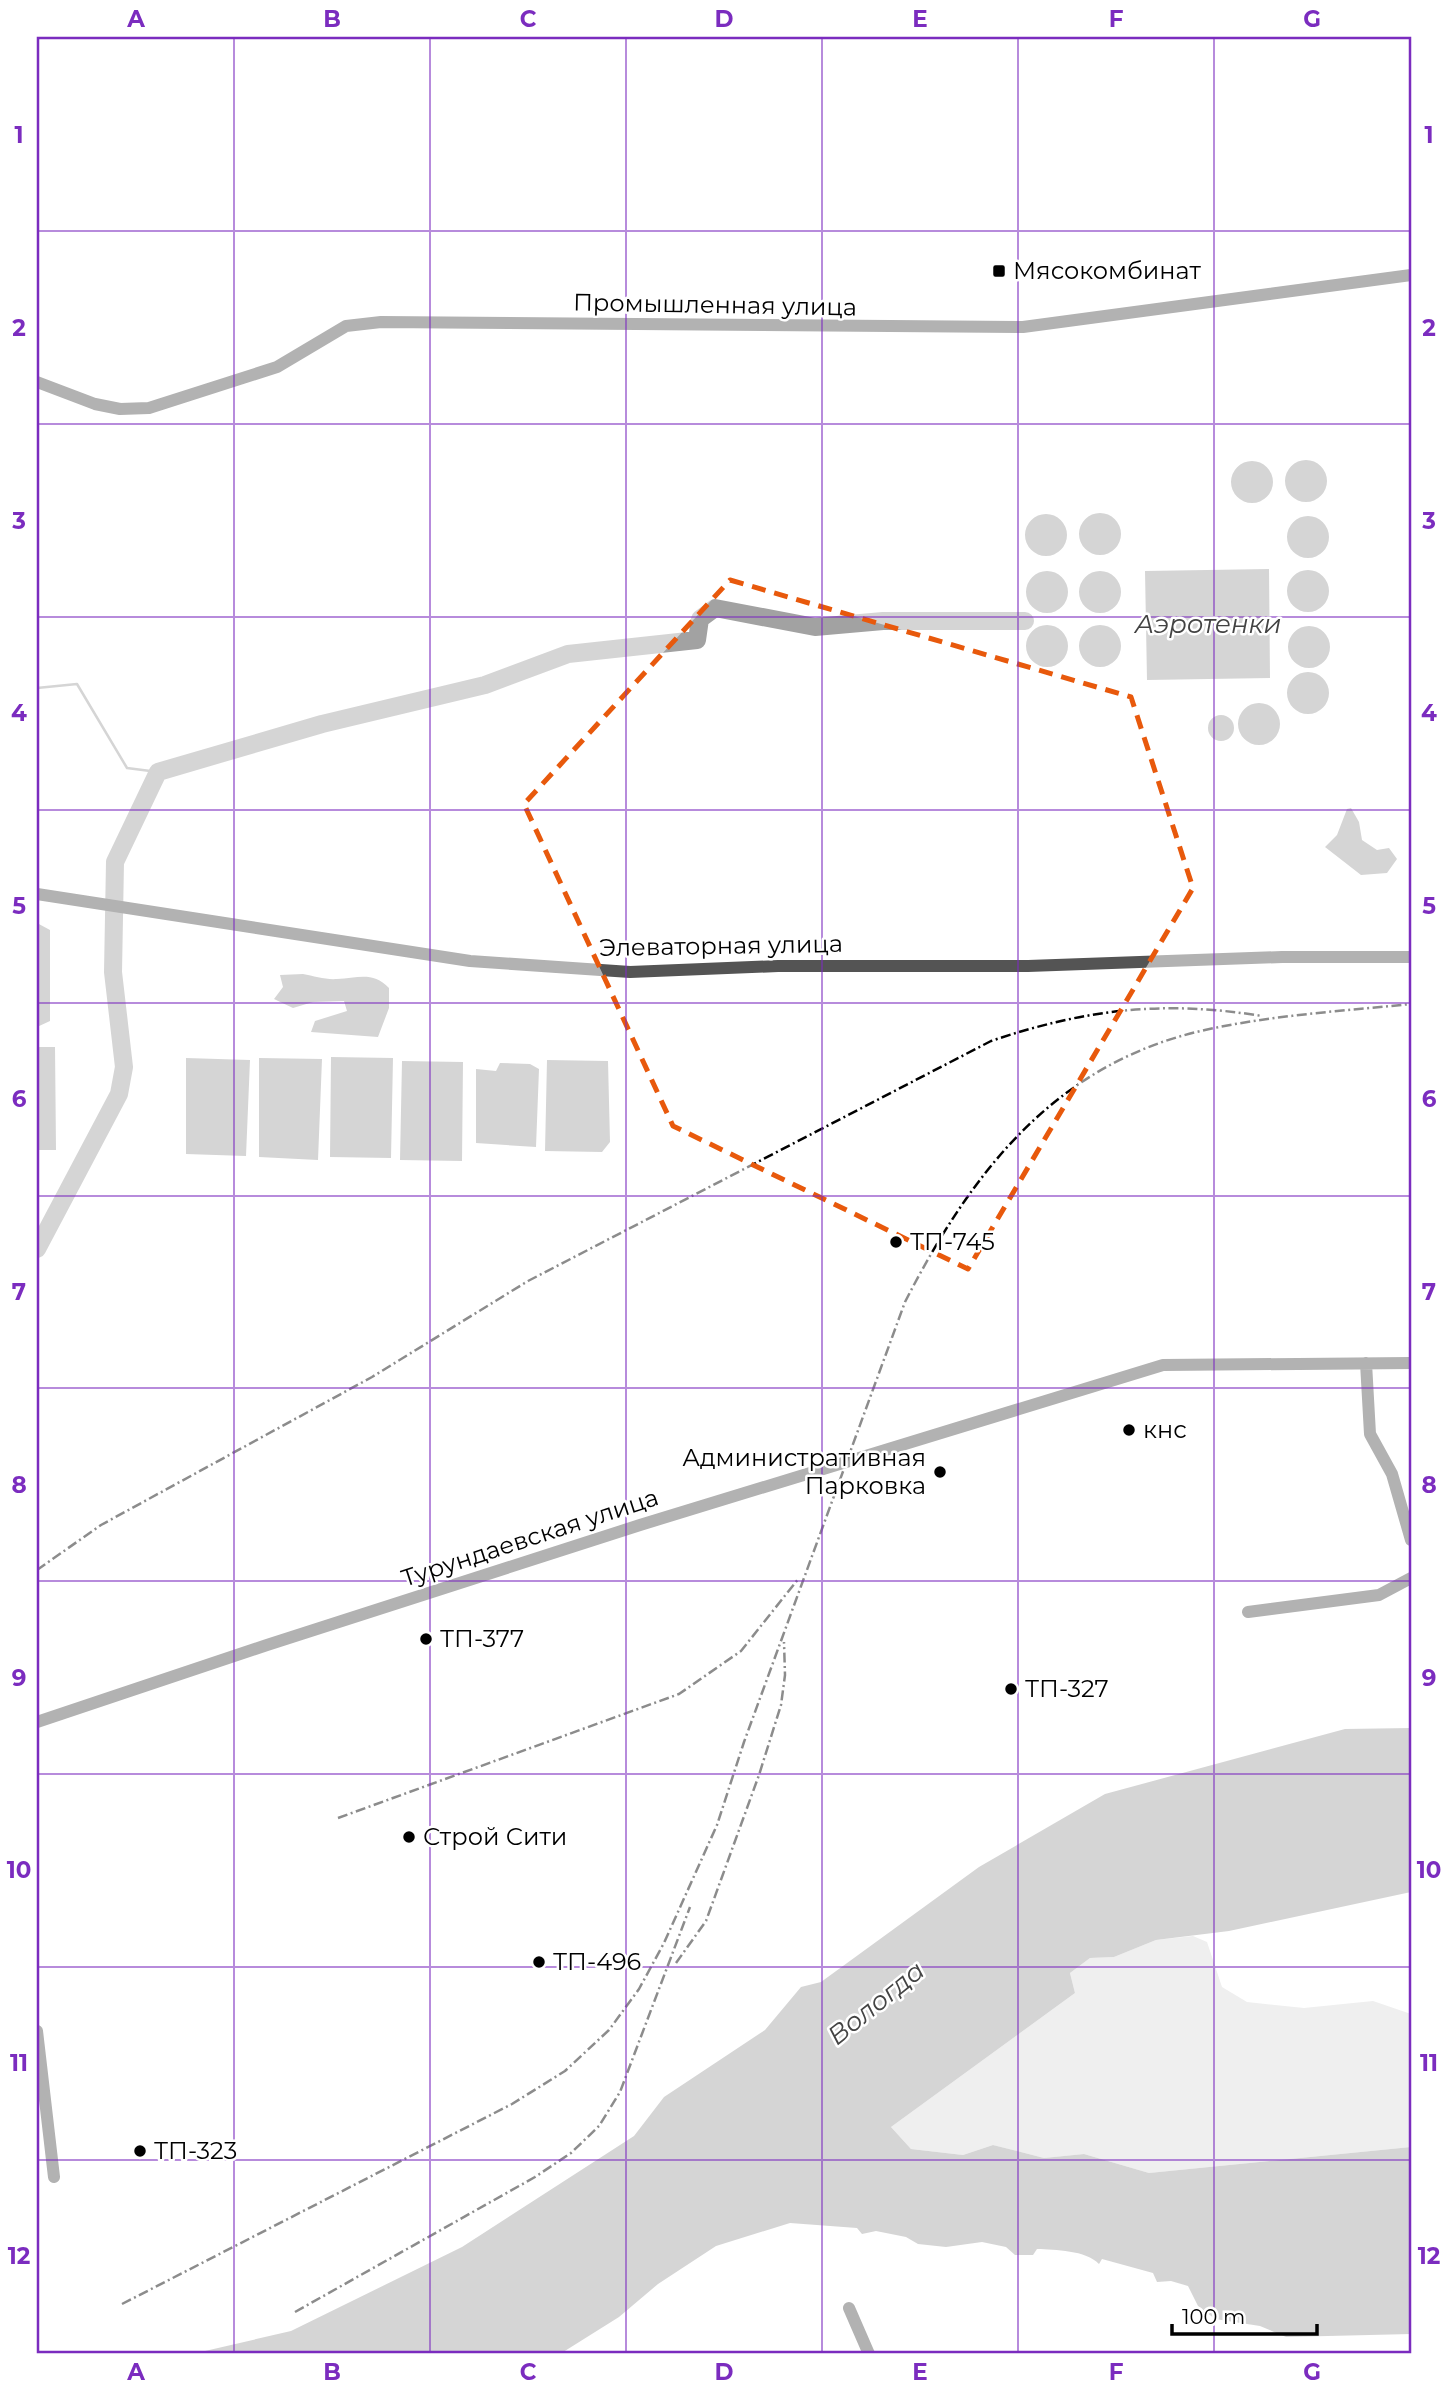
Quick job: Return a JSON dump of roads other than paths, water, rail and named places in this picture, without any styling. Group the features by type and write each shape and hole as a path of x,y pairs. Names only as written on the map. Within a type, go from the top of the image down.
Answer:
{"street":[{"name":"Промышленная улица","path":"37,382 95,404 120,409 149,408 277,367 346,326 381,322 989,328 1177,309 1411,275"},
{"name":"Элеваторная улица","path":"37,894 470,961 630,972 778,966 1028,966 1282,957 1411,957"},
{"path":"1366,1363 1370,1434 1392,1474 1411,1540"},
{"name":"Турундаевская улица","path":"37,1722 267,1644 631,1528 1163,1366 1411,1363"},
{"path":"1248,1612 1379,1595 1411,1578"},
{"path":"37,2031 54,2177"},
{"path":"849,2308 869,2354"}],"water":[{"path":"1306,460 1321,466 1327,481 1321,496 1306,502 1291,496 1285,481 1291,466"},
{"path":"1252,461 1267,467 1273,482 1267,497 1252,503 1237,497 1231,482 1237,467"},
{"path":"1100,513 1115,519 1121,534 1115,549 1100,555 1085,549 1079,534 1085,519"},
{"path":"1046,514 1061,520 1067,535 1061,550 1046,556 1031,550 1025,535 1031,520"},
{"path":"1308,516 1323,522 1329,537 1323,552 1308,558 1293,552 1287,537 1293,522"},
{"name":"Аэротенки","path":"1269,569 1270,678 1147,680 1145,571"},
{"path":"1308,570 1323,576 1329,591 1323,606 1308,612 1293,606 1287,591 1293,576"},
{"path":"1047,571 1062,577 1068,592 1062,607 1047,613 1032,607 1026,592 1032,577"},
{"path":"1100,571 1115,577 1121,592 1115,607 1100,613 1085,607 1079,592 1085,577"},
{"path":"1047,625 1062,631 1068,646 1062,661 1047,667 1032,661 1026,646 1032,631"},
{"path":"1100,625 1115,631 1121,646 1115,661 1100,667 1085,661 1079,646 1085,631"},
{"path":"1309,626 1324,632 1330,647 1324,662 1309,668 1294,662 1288,647 1294,632"},
{"path":"1308,672 1323,678 1329,693 1323,708 1308,714 1293,708 1287,693 1293,678"},
{"path":"1259,703 1274,709 1280,724 1274,739 1259,745 1244,739 1238,724 1244,709"},
{"path":"1221,715 1230,719 1234,728 1230,737 1221,741 1212,737 1208,728 1212,719"},
{"path":"1351,808 1359,822 1362,840 1377,850 1389,848 1397,859 1387,873 1361,875 1325,847 1337,835 1347,809"},
{"path":"37,923 50,930 50,1021 37,1027"},
{"path":"303,974 333,979 371,977 389,988 389,1008 378,1037 311,1032 315,1021 347,1011 344,1001 313,1002 293,1008 274,999 283,987 280,975"},
{"path":"37,1047 55,1047 56,1150 37,1150"},
{"path":"331,1057 393,1058 391,1158 330,1157"},
{"path":"186,1058 250,1060 246,1156 186,1154"},
{"path":"259,1058 322,1059 318,1160 259,1157"},
{"path":"547,1060 608,1061 610,1142 602,1152 545,1151"},
{"path":"402,1061 463,1062 462,1161 400,1160"},
{"path":"500,1063 530,1064 539,1069 536,1147 476,1143 476,1069 496,1071"},
{"name":"Вологда","path":"1411,1728 1411,1892 1229,1931 1156,1940 1114,1957 1090,1958 1070,1973 1075,1993 891,2127 911,2149 963,2155 993,2145 1044,2158 1084,2154 1149,2173 1411,2147 1411,2334 1286,2337 1260,2326 1215,2319 1198,2306 1188,2286 1171,2281 1157,2282 1153,2273 1102,2259 1099,2264 1078,2253 1037,2249 1033,2255 1015,2255 1006,2247 982,2242 946,2247 918,2244 906,2237 876,2231 862,2234 857,2228 790,2223 716,2246 658,2284 619,2317 560,2354 192,2354 291,2331 462,2247 634,2136 664,2097 765,2030 801,1987 821,1982 979,1867 1105,1794 1345,1729"}],"waterway":[{"path":"37,1249 119,1094 124,1067 113,972 115,862 158,772 322,724 485,685 568,654 697,640 700,619 715,608 815,627 883,621 1025,621"},
{"path":"37,688 77,684 127,768 158,772"}],"railway":[{"path":"122,2304 512,2104 565,2071 609,2030 639,1989 664,1943 717,1825 744,1742 905,1302 959,1210 989,1168 1024,1130 1062,1097 1104,1068 1152,1046 1205,1030 1256,1021 1411,1004"},
{"path":"37,1570 101,1525 372,1377 528,1281 991,1041 1060,1021 1125,1010 1191,1009 1262,1016"},
{"path":"338,1818 679,1694 741,1651 799,1578"},
{"path":"676,1963 706,1921 759,1775 781,1705 785,1675 784,1642"},
{"path":"295,2312 535,2177 571,2153 599,2126 620,2092 690,1907"}],"place":[{"name":"Мясокомбинат","path":"999,271"},
{"name":"ТП-745","path":"896,1242"},
{"name":"кнс","path":"1129,1430"},
{"name":"Административная Парковка","path":"940,1472"},
{"name":"ТП-377","path":"426,1639"},
{"name":"ТП-327","path":"1011,1689"},
{"name":"Строй Сити","path":"409,1837"},
{"name":"ТП-496","path":"539,1962"},
{"name":"ТП-323","path":"140,2151"}]}
